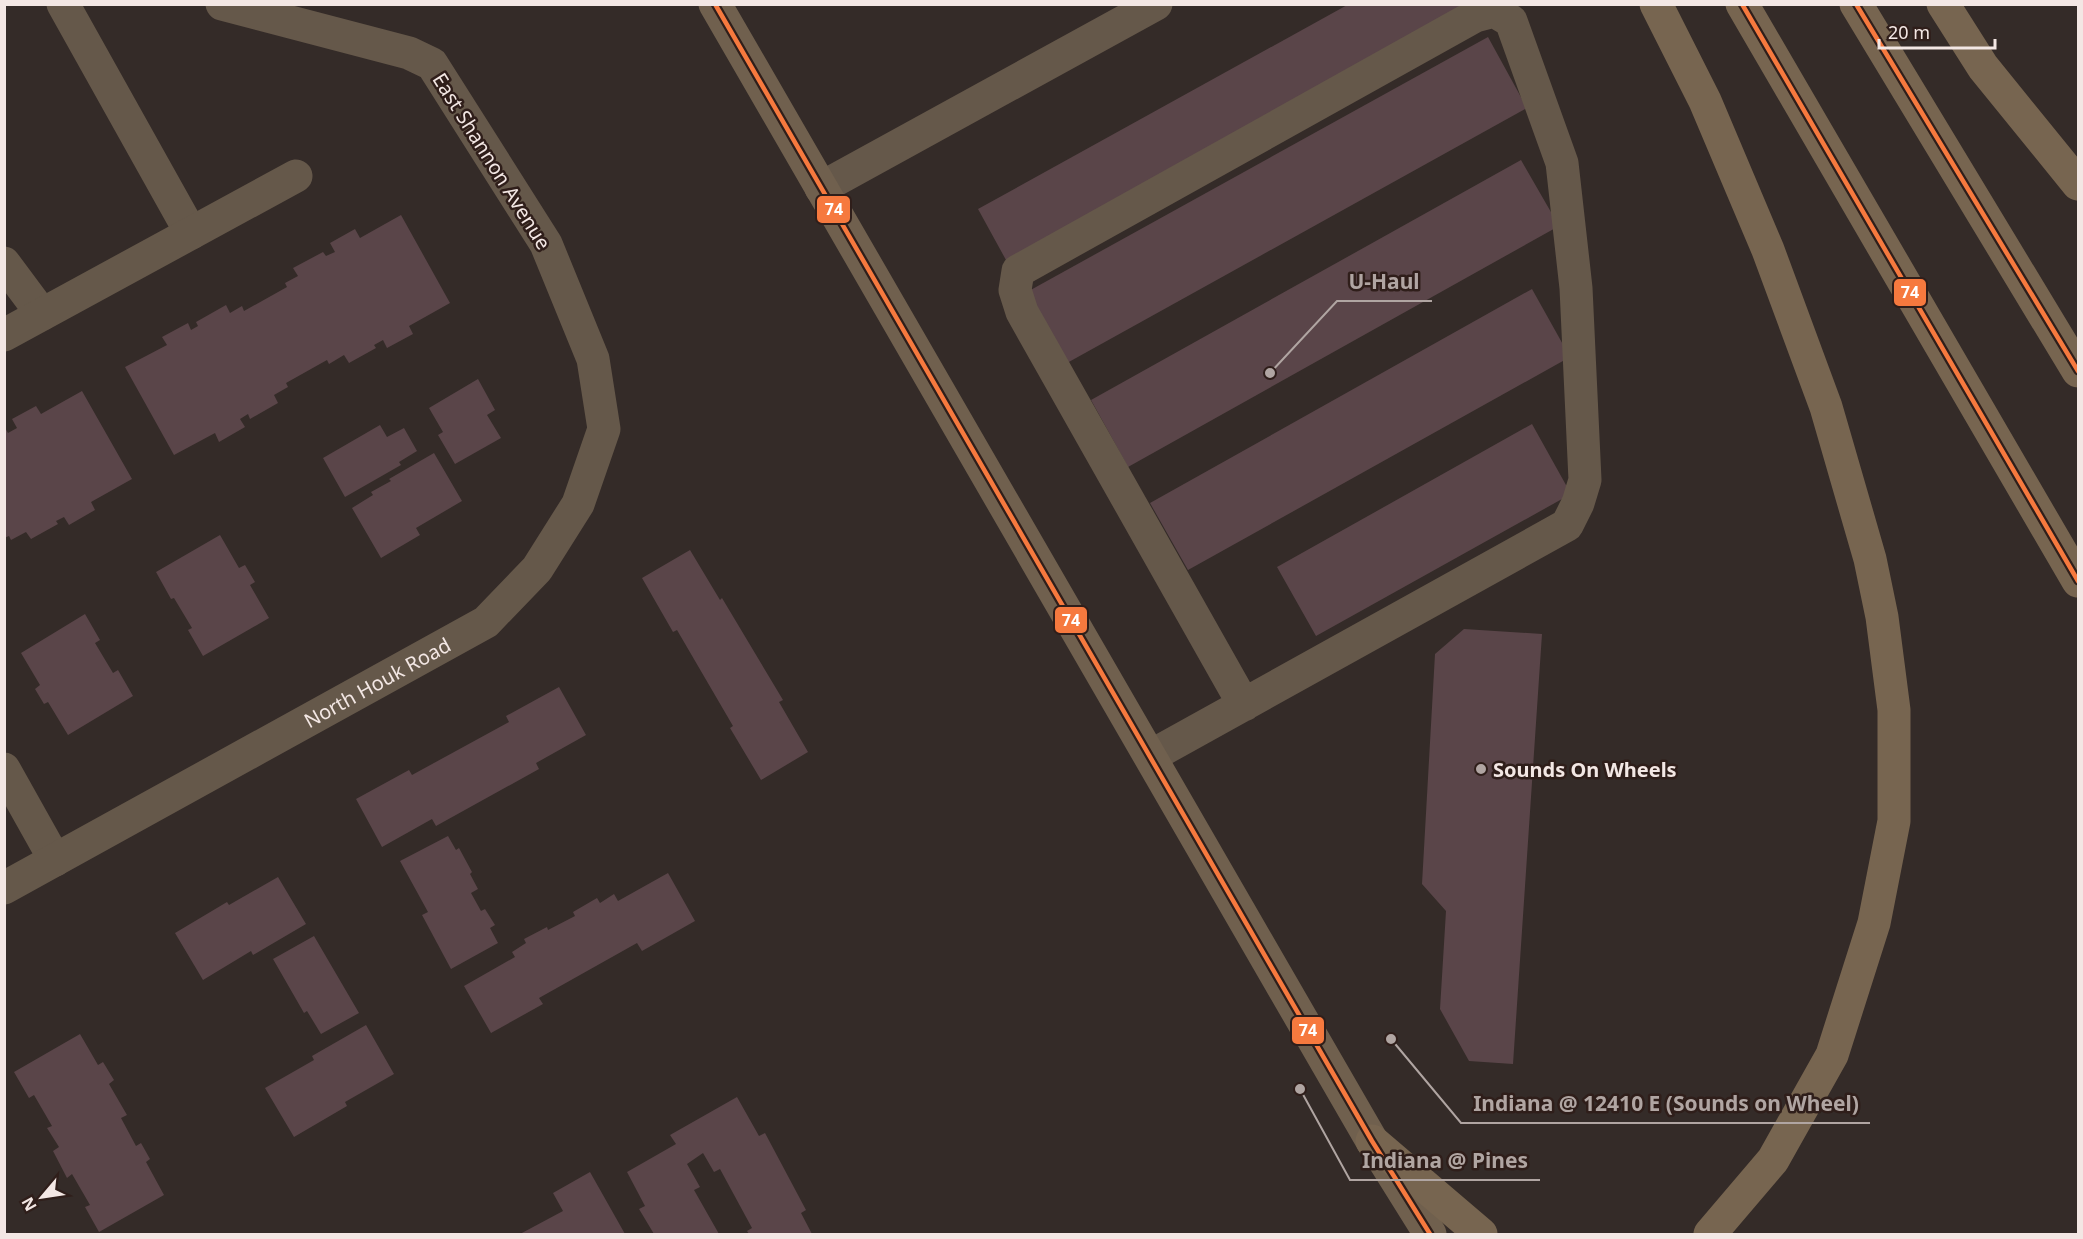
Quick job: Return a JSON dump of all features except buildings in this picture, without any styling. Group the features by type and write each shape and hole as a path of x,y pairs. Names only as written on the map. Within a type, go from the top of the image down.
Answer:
{"highway":[{"path":"1656,4 1705,101 1759,229 1826,407 1870,559 1882,617 1894,710 1894,821 1874,923 1832,1055 1773,1160 1720,1223 1698,1234"},
{"path":"1742,4 2079,581"},
{"path":"1856,4 2079,371"},
{"path":"1943,4 1983,67 2079,184"},
{"path":"1372,1141 1481,1234"}],"main road":[{"path":"715,4 1372,1141 1430,1234"}],"street":[{"path":"821,188 1156,4"},
{"name":"East Shannon Avenue","path":"224,5 409,53 432,64 546,243 593,359"},
{"path":"70,7 191,233"},
{"path":"1150,756 1244,705 1566,525 1578,503 1585,480 1577,298 1562,163 1511,21 1494,11 1474,16 1018,272 1015,290 1022,312 1244,705"},
{"path":"4,334 296,176"},
{"path":"4,263 42,314"},
{"name":"North Houk Road","path":"4,888 486,622 537,569 578,504 604,429 593,359"},
{"path":"4,769 55,860"}],"transit line":[{"name":"74","path":"715,4 1372,1141 1430,1234"},
{"name":"74","path":"1742,4 2078,581"},
{"name":"74","path":"1856,4 2078,371"}],"place":[{"name":"U-Haul","path":"1270,373"},
{"name":"Sounds On Wheels","path":"1481,769"},
{"name":"Indiana @ 12410 E (Sounds on Wheel)","path":"1391,1039"},
{"name":"Indiana @ Pines","path":"1300,1089"}]}
